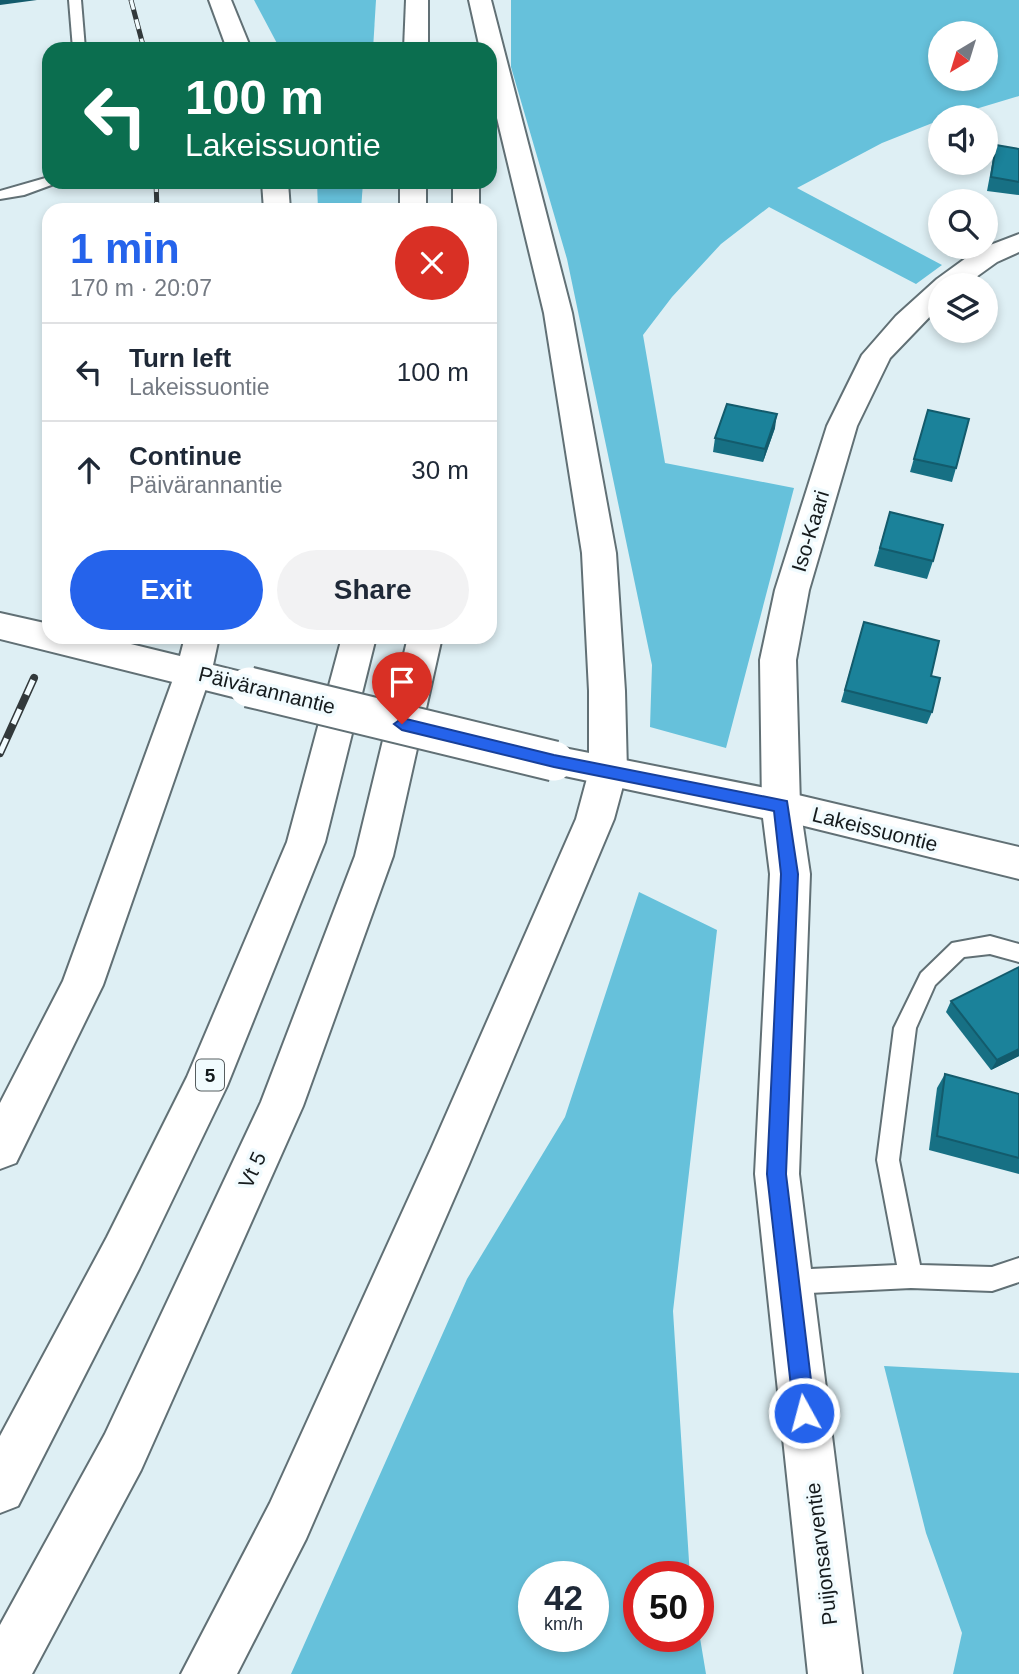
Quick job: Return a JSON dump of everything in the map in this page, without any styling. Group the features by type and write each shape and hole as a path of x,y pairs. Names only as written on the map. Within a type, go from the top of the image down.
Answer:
{"main road":[{"path":"220,0 236,42"},
{"path":"416,42 417,0"},
{"path":"470,42 472,0"},
{"path":"480,0 490,42"},
{"path":"208,1674 288,1521 447,1164 595,819 608,771 607,691 599,553 558,313 497,68"},
{"path":"964,273 987,256 1019,242"},
{"name":"Iso-Kaari","path":"782,806 778,660 792,590 842,426 877,355 906,322 928,303"},
{"name":"Päivärannantie","path":"0,626 42,635"},
{"name":"Päivärannantie","path":"111,644 198,654 250,687 554,761 608,771"},
{"name":"5","path":"0,1488 123,1254 205,1086 306,842 357,644"},
{"name":"Vt 5","path":"3,1674 123,1452 281,1107 374,856 423,644"},
{"path":"0,1148 82,985 198,654"},
{"name":"Lakeissuontie","path":"608,771 782,806 1019,863"},
{"name":"Puijonsarventie","path":"782,806 790,874 776,1174 835,1674"}],"lane":[{"path":"75,0 78,42"},
{"path":"0,195 42,184"},
{"path":"911,1276 888,1160 905,1028 928,979 959,949 990,945 1019,953"},
{"path":"789,1282 911,1276 992,1279 1019,1270"}],"shaded area":[{"path":"254,0 376,0 373,42 276,42"},
{"path":"511,0 1019,0 1019,96 989,105 928,105 928,125 882,143 797,188 942,265 916,284 769,207 721,244 672,297 643,335 665,463 794,488 726,748 650,727 652,665 567,259 511,67"},
{"path":"317,189 362,189 362,203 318,203"},
{"path":"639,892 717,930 673,1311 689,1561 623,1561 623,1652 702,1652 706,1674 291,1674 467,1279 565,1117"},
{"path":"884,1366 1019,1373 1019,1674 953,1674 962,1633 926,1533"}],"building":[{"path":"998,145 1019,149 1019,182 991,177 998,175"},
{"path":"727,404 777,414 765,449 715,438"},
{"path":"928,410 969,419 956,468 914,459"},
{"path":"890,512 943,525 933,561 880,548"},
{"path":"864,622 939,641 931,676 940,678 932,712 845,690"},
{"path":"1019,967 1019,1049 997,1060 951,1001"},
{"path":"945,1074 1019,1094 1019,1158 937,1136"}],"railway":[{"path":"131,0 142,42"},
{"path":"156,189 157,203"},
{"path":"0,753 34,678"}],"route":[{"path":"402,724 554,761 782,806 790,874 776,1174 804,1413"}]}
